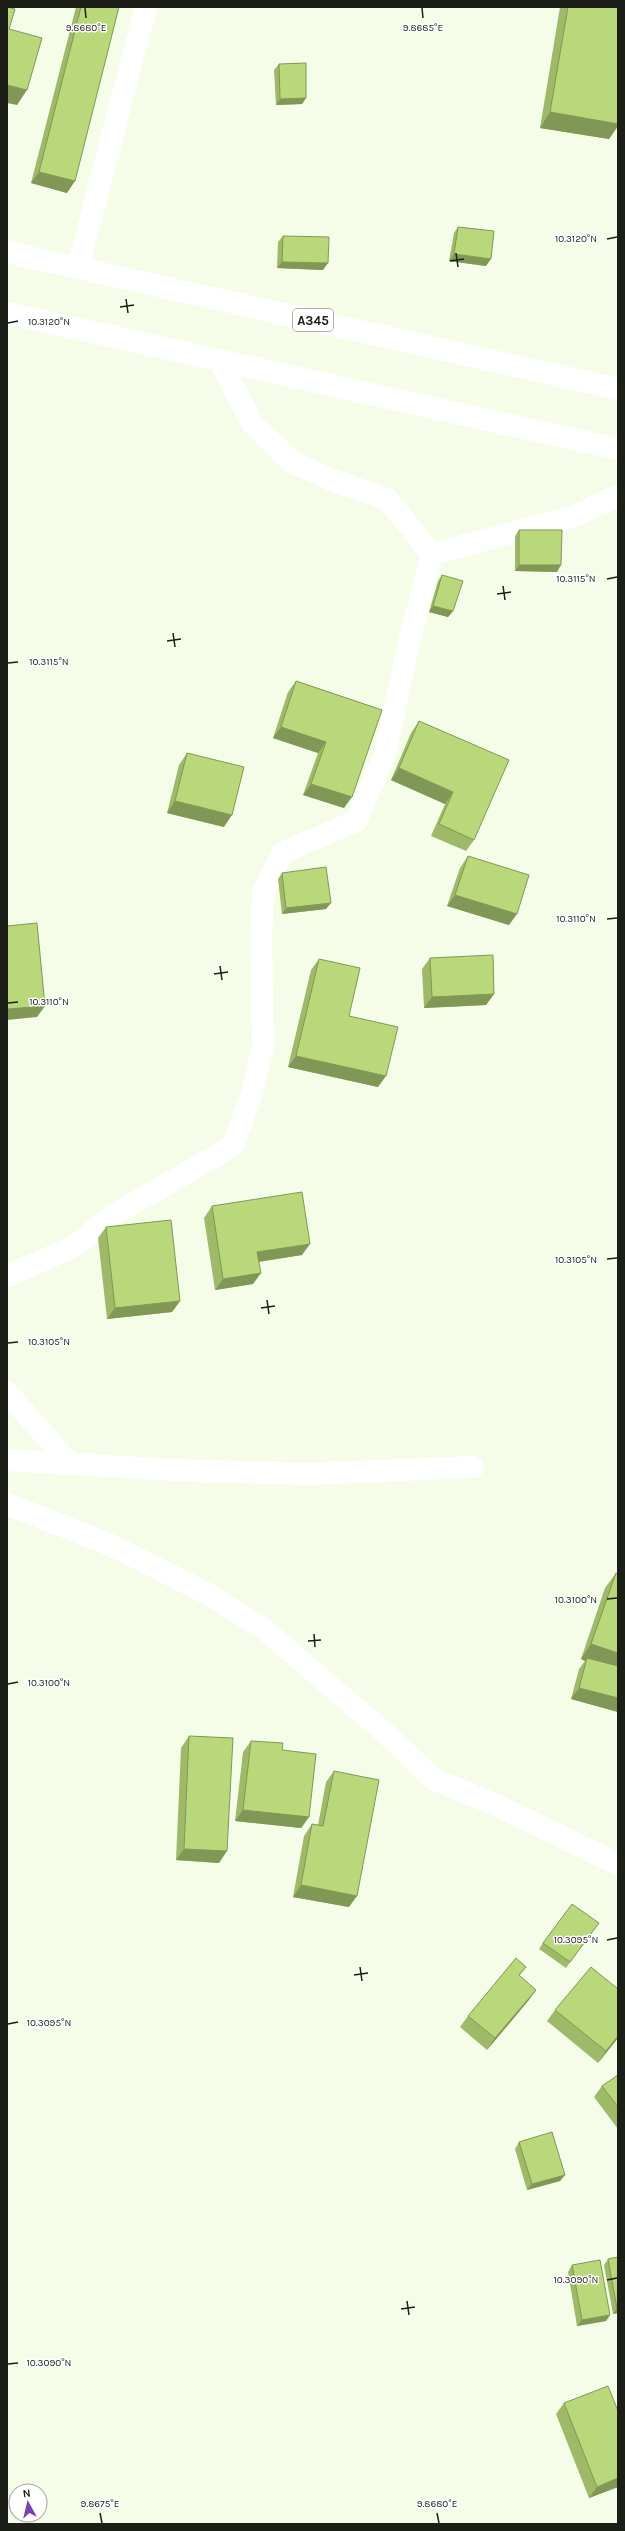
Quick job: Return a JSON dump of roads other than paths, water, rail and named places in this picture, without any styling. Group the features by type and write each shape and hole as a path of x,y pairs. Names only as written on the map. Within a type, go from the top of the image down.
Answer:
{"main road":[{"path":"78,267 146,7"},
{"name":"A345","path":"7,252 618,389"},
{"path":"7,314 618,449"},
{"path":"220,361 252,422 292,462 332,480 387,499 432,554"},
{"path":"432,554 572,517 618,496"},
{"path":"7,1276 73,1247 112,1215 233,1146 252,1093 263,1045 261,938 263,893 282,853 356,821 385,755 407,651 432,554"},
{"path":"7,1392 69,1463"},
{"path":"7,1460 173,1470 309,1474 473,1466"},
{"path":"7,1504 113,1546 208,1594 264,1629 392,1740 433,1779 494,1804 618,1864"}]}
